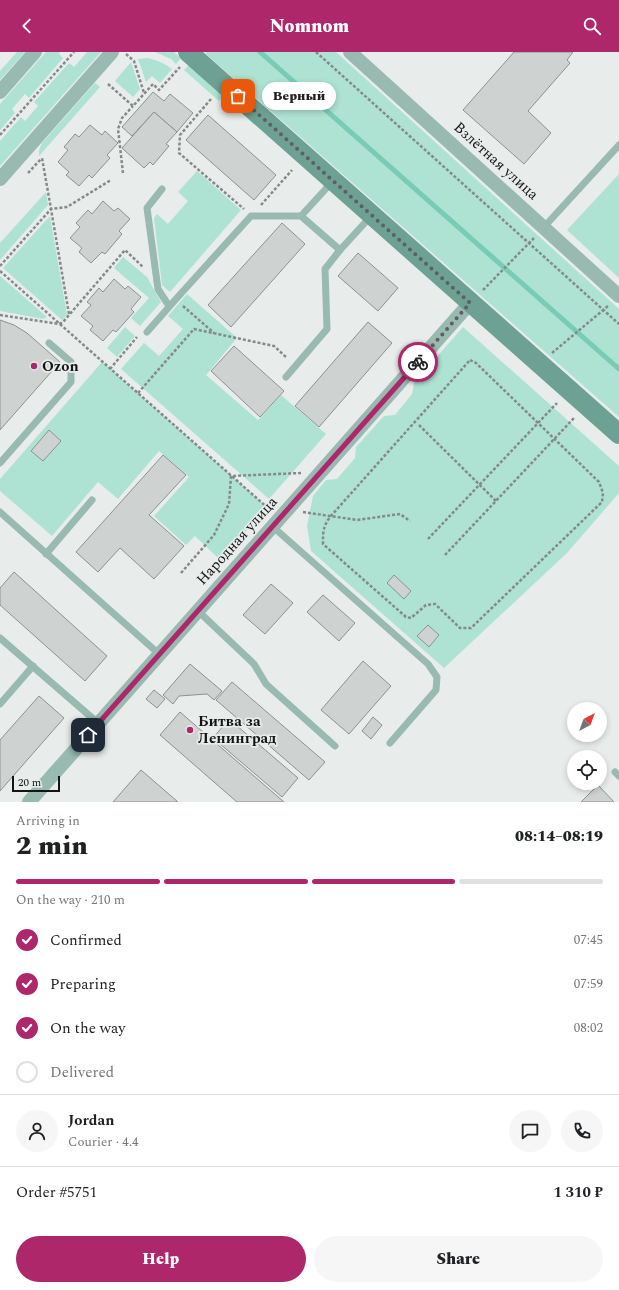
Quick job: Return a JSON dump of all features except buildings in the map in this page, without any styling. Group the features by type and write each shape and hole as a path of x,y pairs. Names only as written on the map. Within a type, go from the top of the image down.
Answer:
{"street":[{"path":"0,92 36,52"},
{"path":"0,179 112,52"},
{"path":"188,52 619,434"},
{"name":"Взлётная улица","path":"350,52 619,296"},
{"name":"Народная улица","path":"29,802 470,303"}],"lane":[{"path":"544,227 619,144"},
{"path":"301,216 333,181"},
{"path":"162,189 146,208 158,290 169,306"},
{"path":"286,377 327,330 325,269 372,215"},
{"path":"146,332 251,216 301,216 340,250"},
{"path":"0,464 71,382 71,362 49,343"},
{"path":"46,554 92,500"},
{"path":"0,512 159,654"},
{"path":"272,526 428,664 437,677 436,690 390,743"},
{"path":"198,611 254,664 266,684 335,746"},
{"path":"0,638 98,723"},
{"path":"0,704 33,666"}],"path":[{"path":"0,135 74,52"},
{"path":"124,52 134,61 144,93"},
{"path":"316,52 619,324"},
{"path":"123,173 118,129 122,118 153,84 159,90 178,70"},
{"path":"108,84 133,106"},
{"path":"211,99 180,136 179,153 251,216 292,170"},
{"path":"28,174 42,158 69,315"},
{"path":"0,266 51,209 67,207 111,180"},
{"path":"470,303 544,227"},
{"path":"0,315 59,324 63,322 125,250 156,280"},
{"path":"0,271 269,509"},
{"path":"176,299 215,333"},
{"path":"540,364 608,306"},
{"path":"138,393 194,329 274,346 296,365"},
{"path":"110,369 140,333 146,332"},
{"path":"470,360 476,363 554,439 599,482 603,493 602,502 471,628 460,628 435,604 426,605 411,618 406,617 323,544 324,526 330,517 470,360"},
{"path":"428,539 557,402"},
{"path":"445,555 574,418"},
{"path":"419,425 496,501"},
{"path":"231,476 301,473"},
{"path":"181,573 214,535 229,504 231,476"},
{"path":"298,508 303,513 357,520 400,514 410,521"}],"green space":[{"path":"17,52 25,52 0,80 0,71"},
{"path":"46,52 60,52 59,54 63,58 29,98 25,94 12,109 15,113 0,130 0,104"},
{"path":"87,52 101,52 0,166 0,141 21,117 25,121 38,106 34,102 69,63 74,67"},
{"path":"155,52 174,52 181,58 176,64 171,59"},
{"path":"206,52 336,52 619,309 619,417 206,54"},
{"path":"147,58 160,62 172,69 160,83 152,76 146,82 138,59"},
{"path":"131,62 140,89 133,97 115,81"},
{"path":"189,65 223,96 219,101 184,70"},
{"path":"95,83 100,87 39,156 39,150 42,143"},
{"path":"197,171 241,210 170,292 162,285 154,218 157,214 168,224 188,201 178,192"},
{"path":"619,174 619,278 567,230"},
{"path":"46,192 48,205 0,260 0,243"},
{"path":"50,216 67,315 62,320 3,268"},
{"path":"123,257 147,277 161,302 140,326 131,318 149,298 114,268"},
{"path":"0,276 47,317 43,319 0,311"},
{"path":"187,294 237,338 206,375 258,420 281,395 326,434 269,499 121,369 144,343 159,356 183,329 168,316"},
{"path":"125,327 135,336 117,357 107,348"},
{"path":"463,327 619,466 619,493 567,553 444,668 311,551 307,526 313,496 326,480 337,479 355,458 356,447 384,416 395,415 412,394 414,383"},
{"path":"102,362 269,509 218,558 195,536 186,545 154,516 189,477 159,451 118,499 98,482 52,536 0,491 0,479"}],"waterway":[{"path":"260,52 619,369"}],"way so far":[{"path":"238,96 470,303 418,362"}],"place":[{"name":"Верный","path":"238,96"},
{"name":"Ozon","path":"34,366"},
{"name":"Битва за Ленинград","path":"190,730"}],"route":[{"path":"88,735 418,362"}]}
